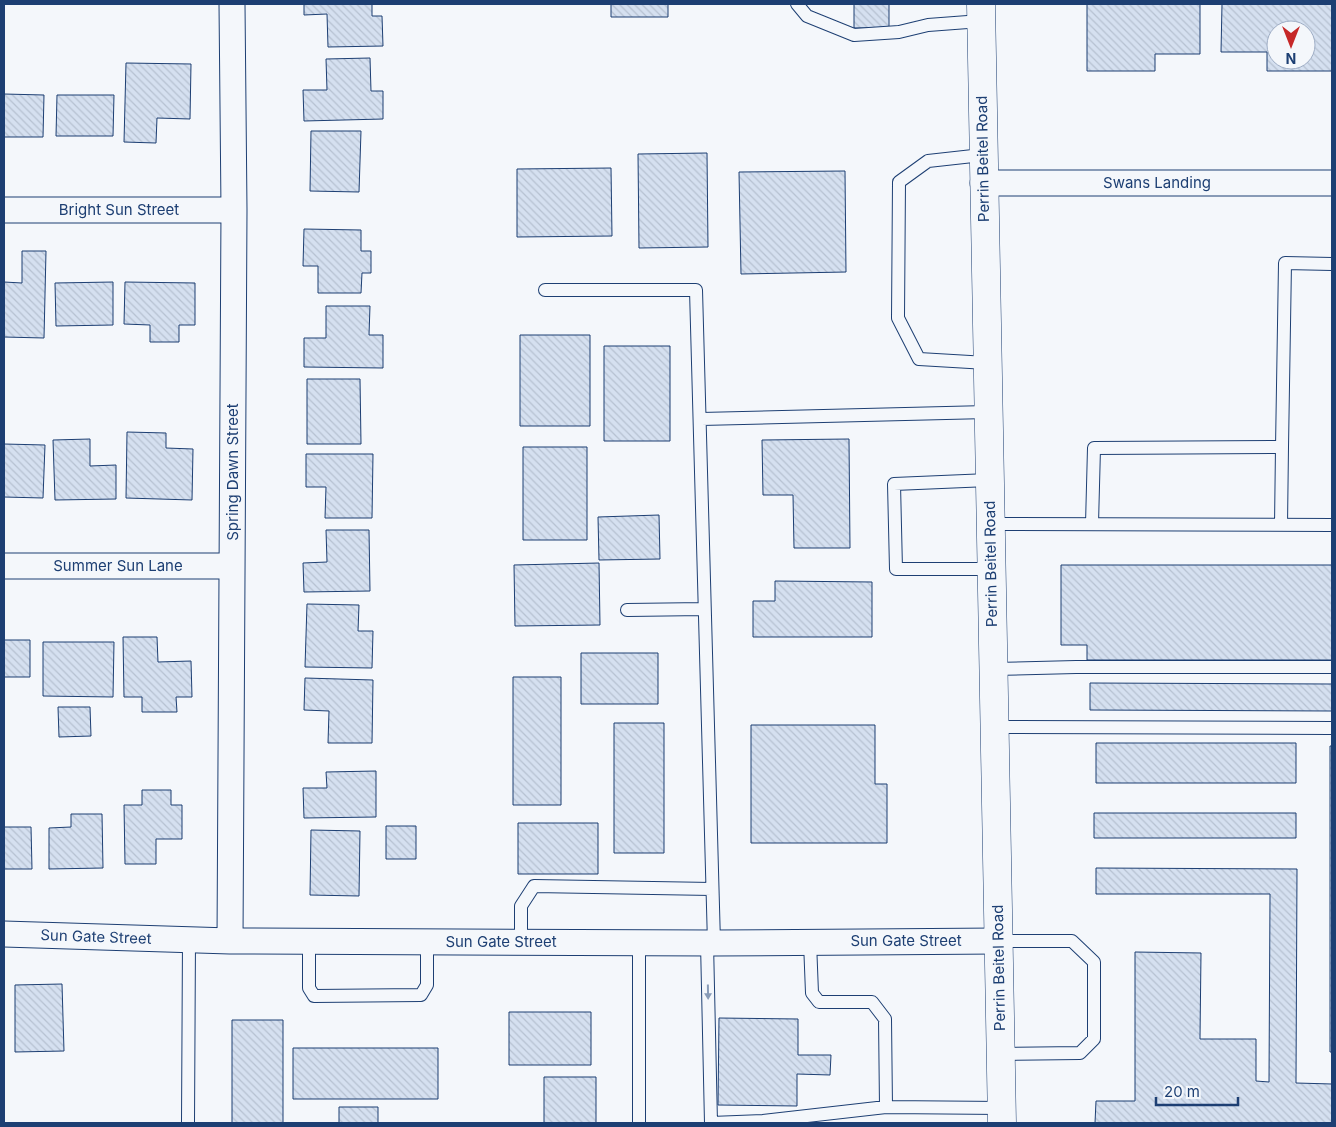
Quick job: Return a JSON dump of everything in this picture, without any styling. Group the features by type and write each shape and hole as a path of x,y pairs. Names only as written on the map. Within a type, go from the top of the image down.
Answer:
{"main road":[{"name":"Perrin Beitel Road","path":"981,13 982,183 1002,1116"}],"street":[{"name":"Spring Dawn Street","path":"230,941 234,210 232,4"},
{"name":"Swans Landing","path":"982,183 1332,183"},
{"name":"Bright Sun Street","path":"4,210 234,210"},
{"name":"Summer Sun Lane","path":"4,566 232,566"},
{"name":"Sun Gate Street","path":"4,934 230,941 710,943 998,941"}],"lane":[{"path":"797,4 808,16 854,35 899,32 981,13"},
{"path":"982,155 928,162 899,182 898,318 919,359 986,363"},
{"path":"1281,525 1285,263 1332,264"},
{"path":"545,290 696,290 701,419 712,889 710,943 711,1123 763,1122 886,1107 1002,1116"},
{"path":"701,419 987,412"},
{"path":"1092,524 1094,448 1282,447"},
{"path":"989,480 894,484 896,569 991,569"},
{"path":"990,524 1332,525"},
{"path":"627,610 704,609"},
{"path":"993,669 1076,666 1332,667"},
{"path":"994,727 1332,728"},
{"path":"520,942 520,906 534,886 712,889"},
{"path":"188,1123 189,940"},
{"path":"309,941 309,988 314,996 421,995 427,985 427,942"},
{"path":"998,941 1072,941 1094,962 1094,1039 1080,1053 1001,1054"},
{"path":"810,942 812,993 819,1002 872,1002 885,1019 886,1107"},
{"path":"639,943 639,1123"}],"building":[{"path":"304,4 372,4 372,16 382,16 383,46 328,47 327,14 304,15"},
{"path":"611,4 668,4 668,17 611,17"},
{"path":"854,4 889,4 889,28 854,28"},
{"path":"1087,4 1200,4 1200,54 1155,54 1155,71 1087,71"},
{"path":"1222,4 1332,4 1332,71 1267,71 1316,70 1316,20 1266,20 1266,52 1221,52"},
{"path":"370,58 371,91 383,91 383,119 304,121 303,90 327,90 326,59"},
{"path":"126,63 191,64 190,119 157,118 156,143 124,142"},
{"path":"4,94 44,95 43,137 4,137"},
{"path":"57,95 114,95 113,136 56,136"},
{"path":"311,131 361,131 359,192 310,191"},
{"path":"707,153 708,247 639,248 638,154"},
{"path":"611,168 612,236 517,237 517,169"},
{"path":"845,171 846,272 741,274 739,172"},
{"path":"304,229 361,230 361,251 371,251 371,273 362,273 361,293 318,293 318,266 303,266"},
{"path":"22,251 46,251 44,338 4,337 4,282 22,283"},
{"path":"113,282 113,325 56,326 55,283"},
{"path":"125,282 195,283 195,325 179,325 179,342 150,342 150,325 124,324"},
{"path":"326,306 370,306 369,335 383,335 383,368 304,367 304,338 326,338"},
{"path":"520,335 590,335 590,426 520,426"},
{"path":"604,346 670,346 670,441 604,441"},
{"path":"307,379 360,379 361,444 307,444"},
{"path":"127,432 166,433 166,448 193,449 192,500 126,498"},
{"path":"90,439 90,466 116,465 116,499 55,500 53,440"},
{"path":"849,439 850,548 794,548 793,495 763,495 762,440"},
{"path":"4,444 45,445 43,498 4,497"},
{"path":"523,447 587,447 587,540 523,540"},
{"path":"306,454 373,454 372,518 325,518 326,487 306,487"},
{"path":"659,515 660,559 599,560 598,517"},
{"path":"326,530 369,530 370,591 304,592 303,563 327,562"},
{"path":"599,563 600,625 515,626 514,565"},
{"path":"1061,565 1332,565 1332,660 1087,660 1087,645 1061,645"},
{"path":"775,581 872,582 872,637 753,637 753,601 775,601"},
{"path":"307,604 359,605 358,631 373,631 372,668 305,667"},
{"path":"123,637 157,637 158,662 191,661 192,697 176,697 177,712 142,712 142,697 124,697"},
{"path":"4,640 30,640 30,677 4,677"},
{"path":"43,642 114,642 113,697 43,696"},
{"path":"581,653 658,653 658,704 581,704"},
{"path":"513,677 561,677 561,805 513,805"},
{"path":"305,678 373,680 372,743 328,743 329,711 304,710"},
{"path":"1090,683 1332,684 1332,711 1090,710"},
{"path":"58,707 90,707 91,736 59,737"},
{"path":"614,723 664,723 664,853 614,853"},
{"path":"751,725 875,725 875,784 887,784 887,843 751,843"},
{"path":"1096,743 1296,743 1296,783 1096,783"},
{"path":"1330,746 1332,746 1332,1052 1330,1052"},
{"path":"376,771 376,817 304,818 303,788 327,788 326,772"},
{"path":"142,790 171,790 171,805 182,805 182,839 156,839 156,864 125,864 124,805 142,805"},
{"path":"1094,813 1296,813 1296,838 1094,838"},
{"path":"71,814 102,814 103,868 49,869 49,828 71,827"},
{"path":"518,823 598,823 598,874 518,874"},
{"path":"386,826 416,826 416,859 386,859"},
{"path":"4,827 31,827 32,869 4,869"},
{"path":"311,830 360,831 359,896 310,895"},
{"path":"1096,868 1297,869 1296,1083 1332,1084 1332,1123 1095,1123 1096,1101 1135,1101 1135,952 1201,953 1200,1039 1256,1039 1256,1081 1269,1082 1270,894 1096,894"},
{"path":"62,984 64,1051 15,1052 15,985"},
{"path":"509,1012 591,1012 591,1065 509,1065"},
{"path":"719,1018 798,1019 798,1055 831,1055 830,1075 797,1074 797,1106 718,1105"},
{"path":"232,1020 283,1020 283,1123 232,1123"},
{"path":"293,1048 438,1048 438,1099 293,1099"},
{"path":"544,1077 596,1077 596,1123 544,1123"},
{"path":"339,1107 378,1107 378,1123 339,1123"}]}
